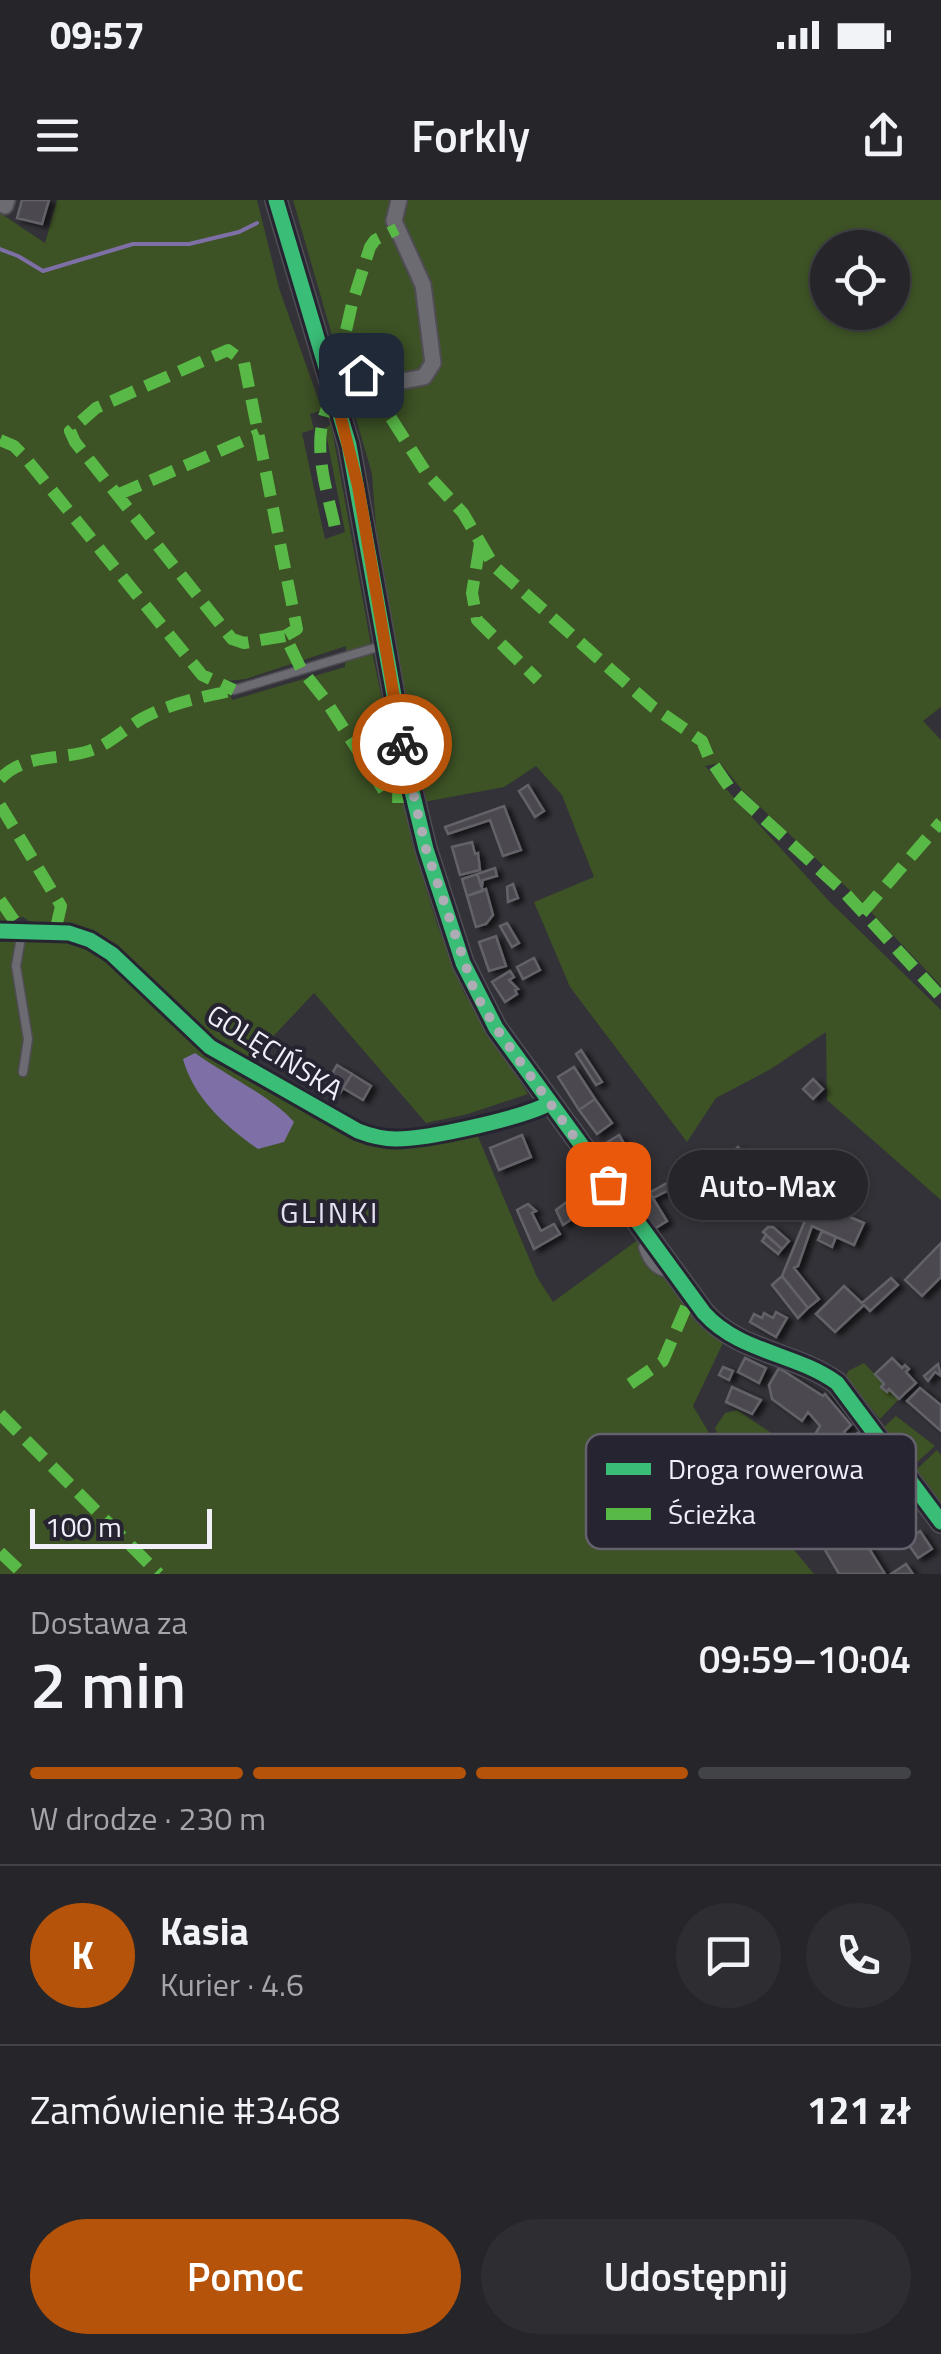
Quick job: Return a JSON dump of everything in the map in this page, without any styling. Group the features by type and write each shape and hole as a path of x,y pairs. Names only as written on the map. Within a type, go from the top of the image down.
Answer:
{"street":[{"path":"276,200 354,465 415,806 462,963 492,1022 704,1313 724,1332 824,1374 840,1386 876,1434"},
{"path":"335,394 424,377 431,369 434,354 422,285 394,221 398,200"},
{"path":"328,370 348,367 371,387"},
{"name":"GOLĘCIŃSKA","path":"0,932 70,934 90,940 112,954 210,1047 377,1138 434,1134 550,1103"},
{"path":"916,1488 941,1522"}],"lane":[{"path":"234,690 245,690 301,669 385,646"},
{"path":"22,932 16,966 28,1039 23,1072"}],"green space":[{"path":"57,200 257,200 279,288 322,410 310,414 314,429 302,433 325,539 345,532 325,428 331,424 412,843 464,993 528,1094 426,1123 314,993 250,1061 199,1028 221,1061 365,1145 398,1147 476,1132 537,1277 553,1302 639,1239 699,1323 723,1343 693,1406 710,1434 586,1434 586,1549 793,1549 814,1574 0,1574 0,942 39,940 44,926 36,926 23,917 0,927 0,213 45,243","holes":["346,646 345,667 232,700 227,681 246,679"]},
{"path":"293,200 941,200 941,707 923,721 941,740 941,986 855,895 743,791 720,763 705,766 829,901 941,1010 941,1200 827,1100 826,1032 771,1069 716,1098 687,1142 570,987 534,902 594,877 562,795 536,766 504,787 424,802 376,528 372,474"},
{"path":"864,1363 887,1392 889,1389 899,1399 880,1419 846,1377 848,1371"},
{"path":"737,1410 773,1434 718,1434 715,1428 725,1413"},
{"path":"896,1416 935,1446 916,1463 916,1434 890,1434 884,1427"},
{"path":"937,1450 941,1455 941,1504 916,1470"}],"shaded area":[{"path":"195,1053 294,1122 284,1142 258,1149 223,1121 188,1073 183,1059"}],"building":[{"path":"22,200 49,200 42,224 17,218"},
{"path":"528,785 544,811 535,817 519,791"},
{"path":"504,806 521,850 503,856 490,820 448,834 445,827"},
{"path":"472,842 480,870 460,875 452,847"},
{"path":"495,868 497,876 483,880 482,886 477,874"},
{"path":"477,874 483,891 467,896 462,879"},
{"path":"513,884 518,898 508,902 507,887"},
{"path":"486,889 493,915 486,924 476,927 467,896"},
{"path":"507,923 519,943 512,947 500,926"},
{"path":"496,936 506,966 489,971 479,942"},
{"path":"534,958 540,970 523,979 517,967"},
{"path":"510,971 514,977 509,980 518,989 505,1002 492,982"},
{"path":"581,1050 602,1082 596,1085 576,1054"},
{"path":"337,1065 352,1074 340,1093 326,1084"},
{"path":"574,1067 595,1099 579,1110 558,1077"},
{"path":"352,1074 371,1086 363,1100 343,1088"},
{"path":"813,1079 823,1089 813,1099 803,1089"},
{"path":"595,1099 612,1123 597,1134 579,1110"},
{"path":"522,1135 531,1157 499,1170 490,1148"},
{"path":"619,1135 635,1162 620,1171 603,1145"},
{"path":"738,1147 752,1162 741,1172 727,1157"},
{"path":"678,1171 689,1179 683,1186 676,1180"},
{"path":"760,1174 774,1189 760,1205 744,1189"},
{"path":"667,1183 671,1189 653,1198 649,1193"},
{"path":"651,1195 667,1221 654,1229 638,1202"},
{"path":"568,1201 578,1215 563,1225 556,1210"},
{"path":"813,1201 864,1223 854,1245 812,1226 794,1268 819,1299 808,1308 782,1276"},
{"path":"528,1204 536,1211 532,1213 541,1231 554,1224 560,1234 534,1249 517,1210"},
{"path":"768,1227 789,1241 782,1249 763,1232"},
{"path":"822,1231 836,1237 832,1247 818,1240"},
{"path":"766,1235 782,1249 778,1254 762,1241"},
{"path":"941,1243 941,1277 922,1296 905,1280"},
{"path":"782,1276 808,1308 798,1318 772,1285"},
{"path":"891,1278 898,1285 870,1311 862,1303"},
{"path":"844,1286 864,1305 835,1332 816,1314"},
{"path":"776,1312 787,1318 776,1337 750,1322 754,1314 762,1318 764,1313 773,1318"},
{"path":"745,1358 766,1368 759,1383 738,1372"},
{"path":"892,1358 909,1369 906,1372 916,1383 899,1399 881,1387 884,1384 875,1374"},
{"path":"938,1364 941,1376 935,1372 928,1381 924,1376"},
{"path":"723,1367 733,1371 729,1380 719,1375"},
{"path":"779,1368 825,1394 851,1425 845,1434 815,1434 820,1426 808,1412 802,1421 772,1399 769,1385"},
{"path":"732,1387 761,1400 752,1414 726,1402"},
{"path":"920,1388 941,1405 941,1431 907,1401"},
{"path":"920,1531 932,1549 918,1558 912,1549 916,1549 916,1534"},
{"path":"869,1549 885,1574 839,1574 825,1550"},
{"path":"906,1564 913,1574 891,1574"}],"waterway":[{"path":"0,249 43,271 133,244 189,244 239,232 257,223"}],"marked path":[{"path":"338,366 370,247 375,240 397,229"},
{"path":"285,636 244,643 232,639 70,431 96,408 228,350 244,362 297,629 285,636 301,669 388,797 413,797"},
{"path":"371,387 427,474 463,513 494,566 653,707 702,741 729,787 845,893 941,997"},
{"path":"335,394 326,410 320,444 336,532"},
{"path":"117,495 259,434"},
{"path":"0,440 24,456 202,675 234,690"},
{"path":"480,544 472,593 477,620 538,680"},
{"path":"0,779 20,765 96,748 165,708 234,690"},
{"path":"0,805 61,906 55,932"},
{"path":"862,913 941,822"},
{"path":"0,900 22,932"},
{"path":"630,1384 663,1361 687,1305 695,1301"},
{"path":"0,1414 159,1574"},
{"path":"0,1552 23,1574"}],"cycle path":[{"path":"276,200 349,445 409,779 426,849 463,963 496,1028 704,1313 734,1337 837,1383 875,1434"},
{"path":"0,931 69,933 90,940 112,954 210,1047 367,1134 396,1139 430,1135 498,1121 550,1103"},
{"path":"916,1489 941,1522"}],"way so far":[{"path":"402,744 426,849 475,993 608,1184"}],"place":[{"name":"Auto-Max","path":"608,1184"}],"district":[{"name":"GLINKI","path":"330,1213"}],"route":[{"path":"361,375 371,387 335,394 358,486 402,744"}]}
